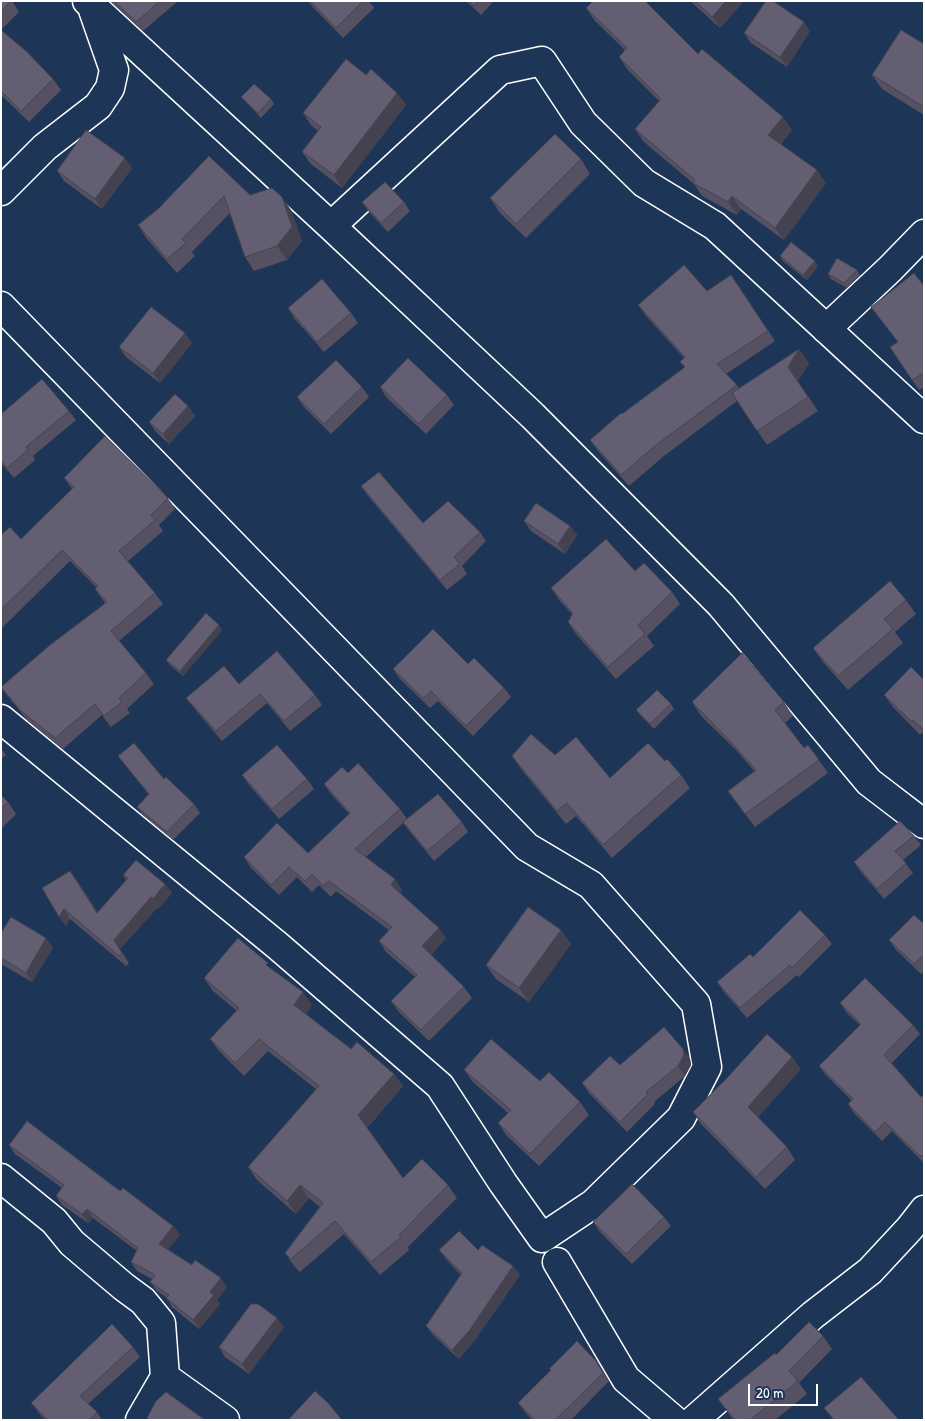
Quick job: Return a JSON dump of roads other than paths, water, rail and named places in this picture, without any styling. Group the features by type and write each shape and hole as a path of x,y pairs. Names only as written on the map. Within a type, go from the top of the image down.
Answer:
{"street":[{"path":"1,191 45,147 98,106 110,88 114,70 92,3"},
{"path":"92,3 533,416 714,598 868,782 924,824"},
{"path":"331,226 500,70 542,61 583,123 644,183 715,226 924,419"},
{"path":"826,329 924,234"},
{"path":"1,306 527,847 591,885 696,1004 707,1067 681,1118 593,1204 542,1238 503,1183 440,1086 278,946 1,719"},
{"path":"1,1178 54,1221 72,1243 124,1288 143,1301 160,1323 165,1378 140,1420"},
{"path":"694,1420 813,1315 870,1272 924,1210"},
{"path":"557,1262 626,1379 674,1420"},
{"path":"165,1378 224,1420"}]}
